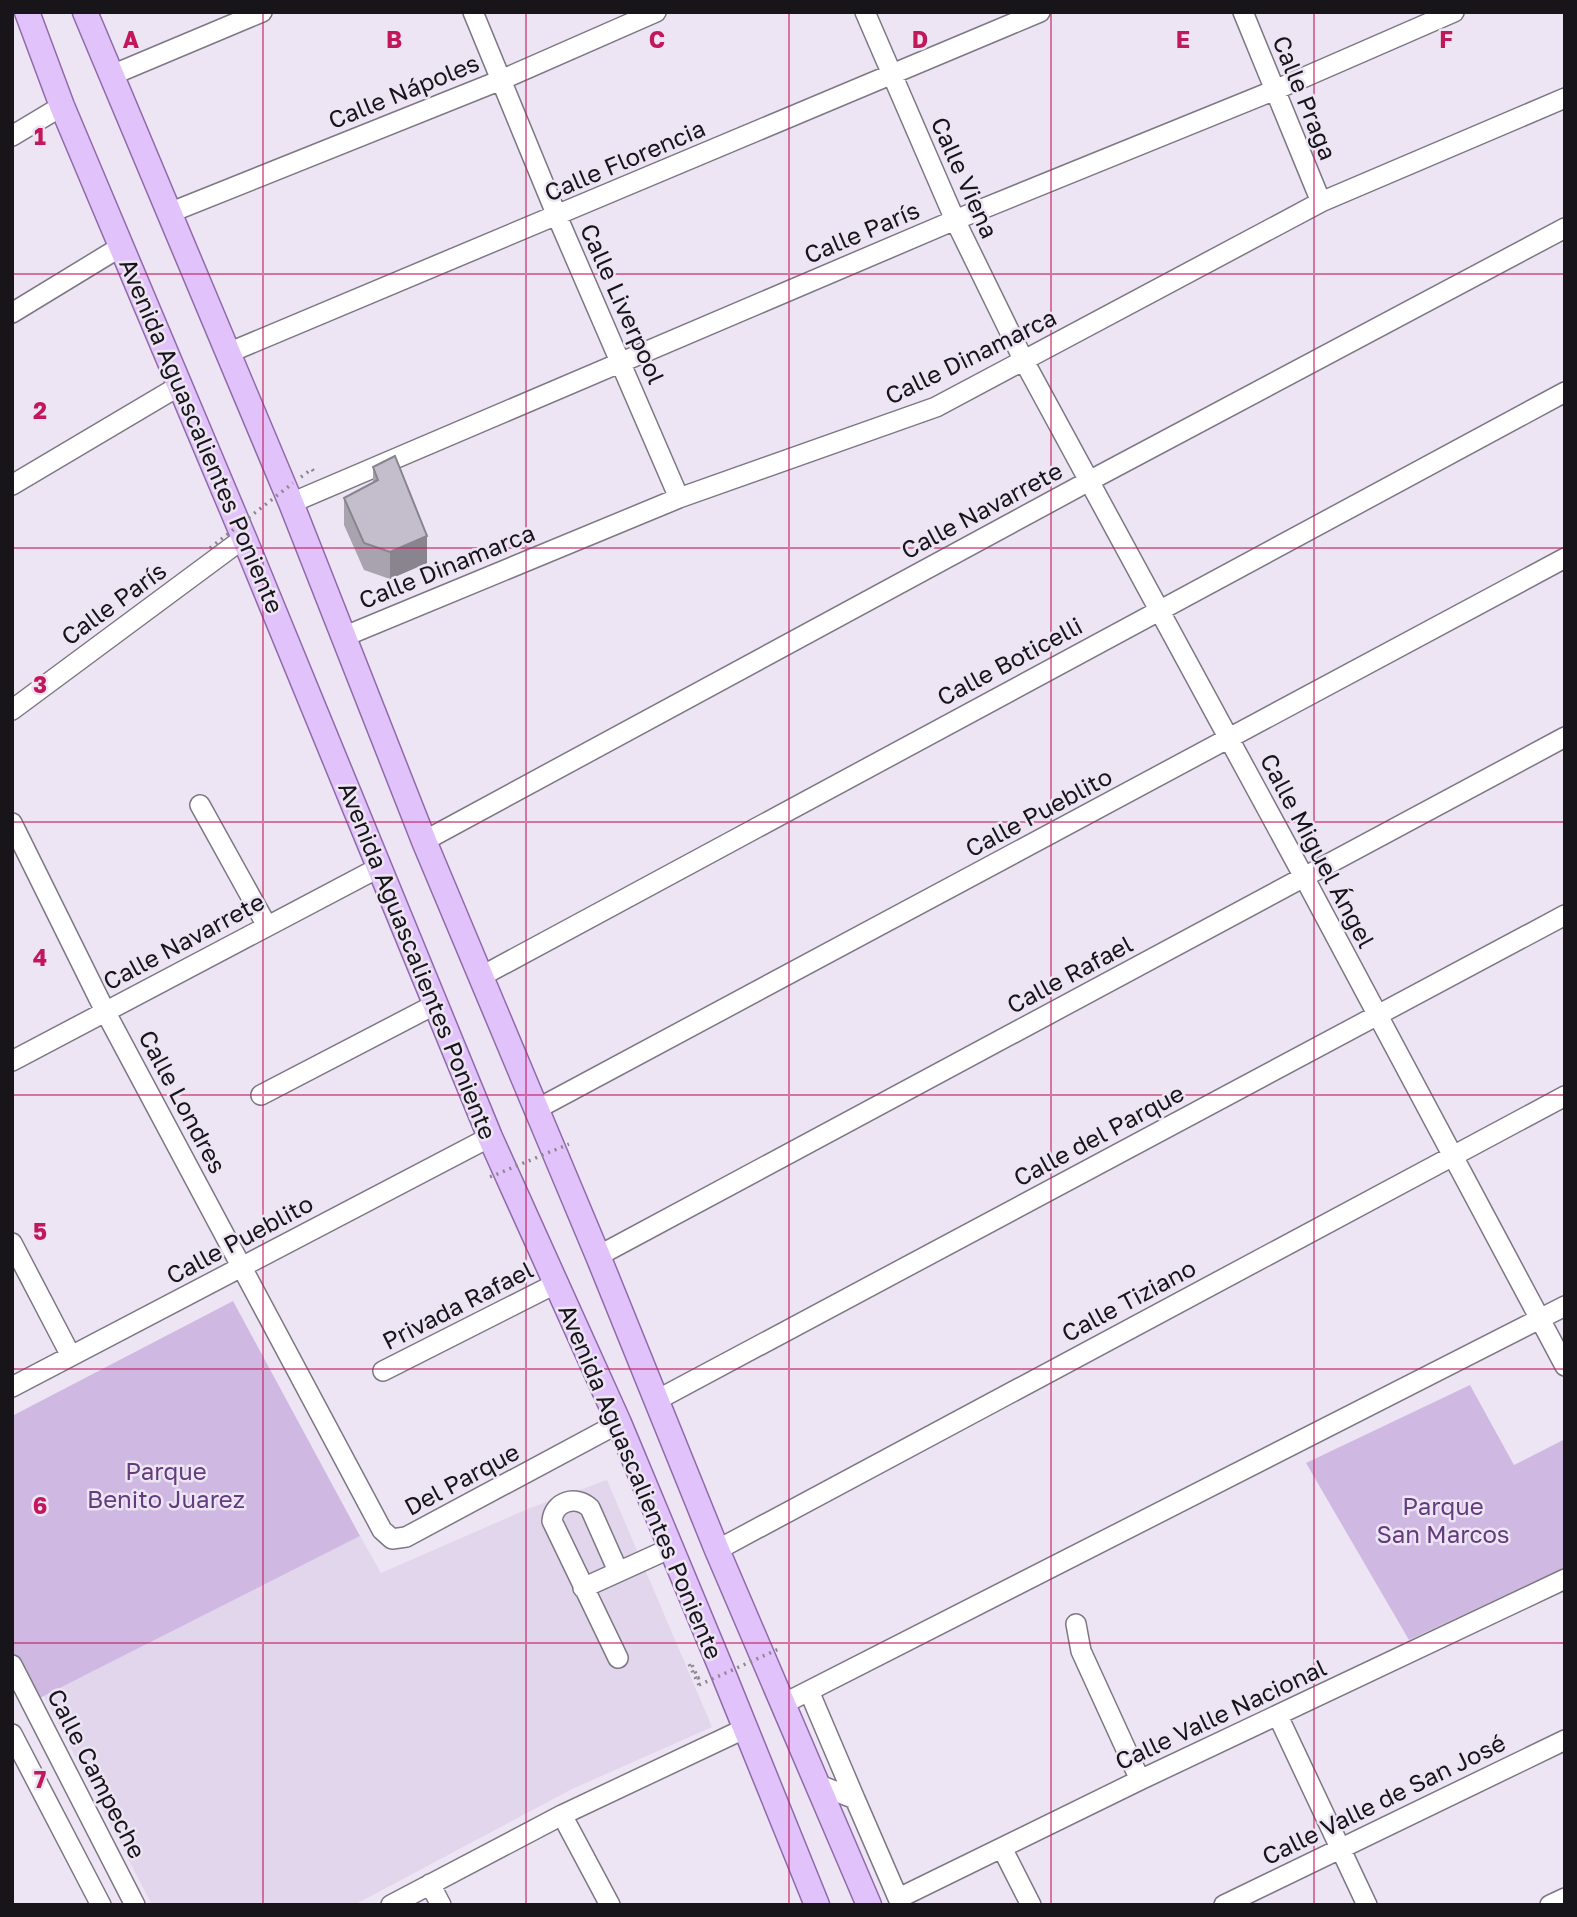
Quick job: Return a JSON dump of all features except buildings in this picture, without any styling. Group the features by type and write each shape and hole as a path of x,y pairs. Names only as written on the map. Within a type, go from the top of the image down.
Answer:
{"main road":[{"name":"Avenida Aguascalientes Poniente","path":"27,12 62,106 244,538 490,1137 618,1423 817,1905"},
{"name":"Avenida Aguascalientes Poniente","path":"85,12 228,354 292,493 343,637 424,841 598,1256 717,1550 869,1905"}],"street":[{"path":"111,75 262,12"},
{"name":"Calle Liverpool","path":"473,12 557,216 679,499"},
{"name":"Calle Nápoles","path":"169,213 501,80 656,12"},
{"name":"Calle Viena","path":"865,12 955,220 1024,361"},
{"name":"Calle Florencia","path":"228,354 1040,12"},
{"name":"Calle Praga","path":"1243,12 1321,202"},
{"name":"Calle París","path":"292,493 621,362 955,220 1275,90 1454,12"},
{"name":"Calle Dinamarca","path":"343,637 679,499 936,407 1321,202 1565,98"},
{"path":"12,136 62,106"},
{"name":"Calle Navarrete","path":"424,841 1089,481 1565,228"},
{"path":"12,313 122,246"},
{"name":"Calle Miguel Ángel","path":"1024,361 1230,739 1565,1366"},
{"path":"12,485 179,386"},
{"name":"Calle Boticelli","path":"480,977 1565,392"},
{"name":"Calle París","path":"12,710 244,538"},
{"name":"Calle Pueblito","path":"535,1111 1565,558"},
{"name":"Calle Rafael","path":"598,1256 1565,737"},
{"path":"200,805 267,926"},
{"name":"Calle Londres","path":"12,823 105,1011 313,1402"},
{"name":"Calle Navarrete","path":"12,1061 378,868"},
{"name":"Calle del Parque","path":"657,1400 1565,915"},
{"path":"261,1095 436,1004"},
{"name":"Calle Tiziano","path":"717,1550 1565,1096"},
{"name":"Calle Pueblito","path":"12,1387 490,1137"},
{"path":"12,1243 71,1356"},
{"name":"Privada Rafael","path":"383,1371 555,1284"},
{"path":"783,1704 1565,1306"},
{"name":"Del Parque","path":"313,1402 382,1530 392,1539 406,1537 618,1423"},
{"path":"618,1571 590,1508 582,1501 572,1500 560,1505 553,1512 552,1521 618,1658"},
{"path":"583,1588 671,1548"},
{"name":"Calle Valle Nacional","path":"900,1901 1140,1780 1565,1579"},
{"path":"1076,1624 1081,1651 1140,1780"},
{"name":"Calle Campeche","path":"12,1665 135,1905"},
{"path":"809,1691 900,1901"},
{"path":"1278,1716 1367,1905"},
{"path":"391,1905 562,1815 746,1728"},
{"path":"13,1738 101,1905"},
{"name":"Calle Valle de San José","path":"1224,1905 1565,1740"},
{"path":"817,1784 855,1799"},
{"path":"562,1815 610,1905"},
{"path":"1002,1848 1031,1905"},
{"path":"430,1884 441,1905"},
{"path":"1550,1905 1565,1898"}],"path":[{"path":"210,548 292,493"},
{"path":"490,1177 569,1144"},
{"path":"698,1678 691,1663 689,1664 699,1685 781,1648"}],"shaded area":[{"path":"607,1480 712,1727 572,1789 354,1905 152,1905 44,1696 360,1536 381,1573 530,1508"}],"green space":[{"name":"Parque Benito Juarez","path":"233,1301 360,1536 38,1699 12,1651 12,1416"},
{"name":"Parque San Marcos","path":"1470,1385 1514,1465 1565,1439 1565,1567 1409,1640 1306,1463"}]}
